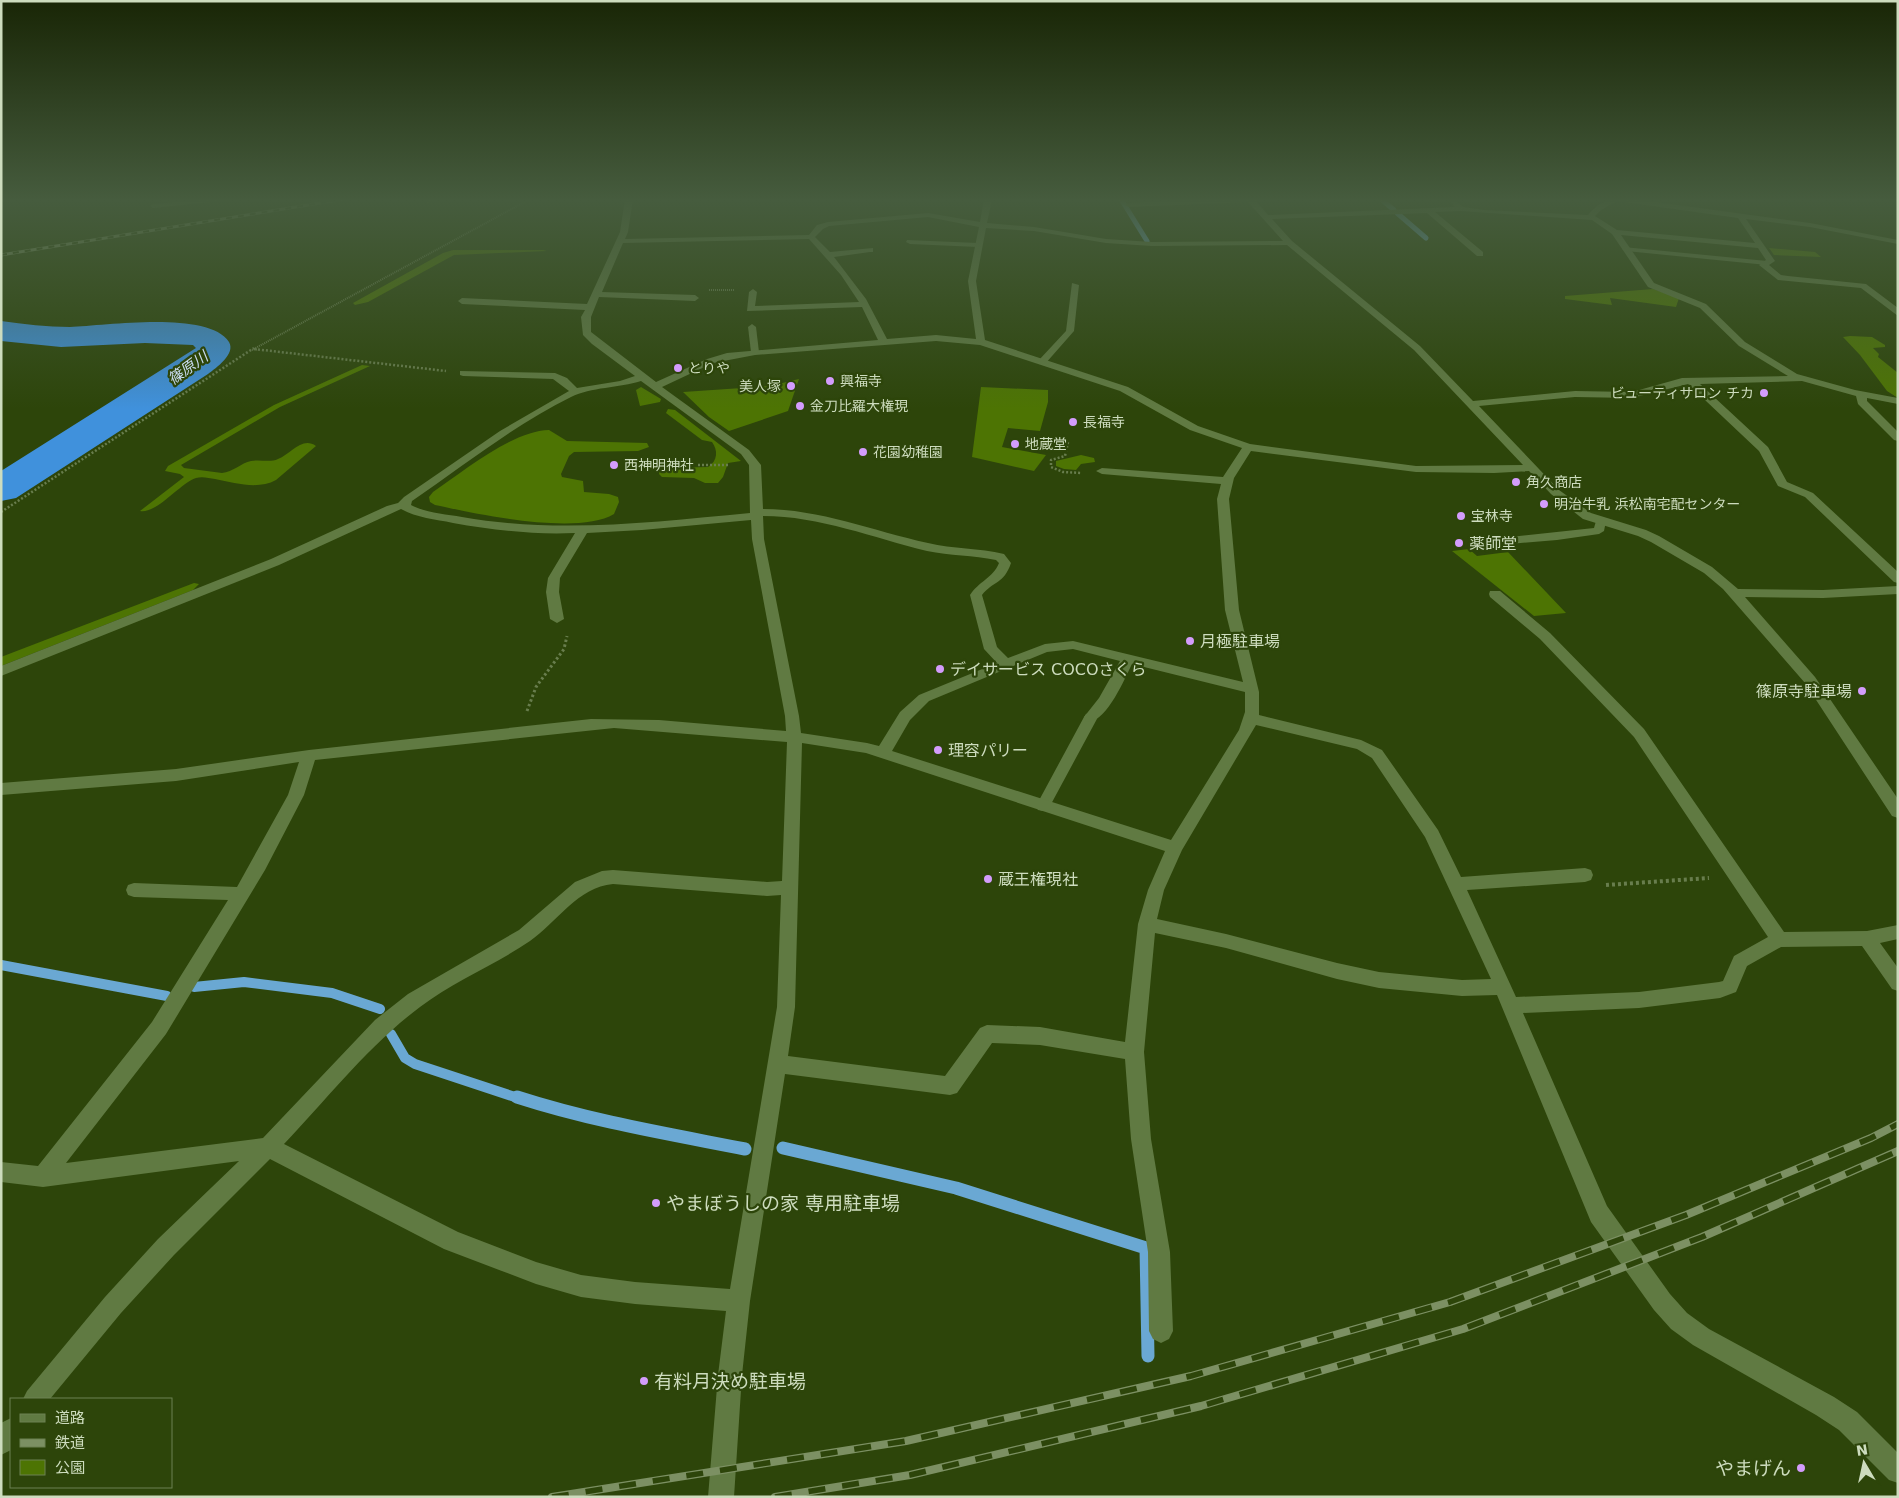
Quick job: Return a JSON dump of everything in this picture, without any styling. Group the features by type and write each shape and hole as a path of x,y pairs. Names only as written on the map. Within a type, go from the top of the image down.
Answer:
{"street":[{"path":"608,269 584,323 590,338 751,458 756,465 758,539 792,716 794,737 786,1007 739,1301 730,1375 721,1497"},
{"path":"841,269 865,304 884,342"},
{"path":"974,269 972,281 981,340 979,342"},
{"path":"1321,269 1417,348 1550,488 1580,511 1601,521 1642,532 1655,539 1708,570 1735,593 1815,687 1898,812"},
{"path":"1639,269 1651,284 1704,306 1742,344 1794,376 1861,395 1898,401"},
{"path":"1768,269 1778,277 1863,286 1898,313"},
{"path":"753,292 750,309 865,304"},
{"path":"462,301 567,307 593,300 695,298"},
{"path":"405,505 408,499 504,433 575,392 621,384 672,380 715,359 755,352 936,338 979,342 1135,393 1189,426 1248,447 1416,469 1494,470 1530,468"},
{"path":"463,373 555,376 563,380 575,392"},
{"path":"1470,404 1575,394 1632,395 1682,381 1802,378"},
{"path":"1691,381 1764,449 1782,484 1809,495 1898,580"},
{"path":"1861,395 1862,402 1898,438"},
{"path":"1161,1331 1159,1252 1141,1138 1134,1052 1147,924 1153,898 1175,848 1246,732 1252,719 1254,706 1236,630 1230,591 1223,499 1226,481 1248,447"},
{"path":"1102,471 1226,481"},
{"path":"405,505 409,510 498,528 543,531 582,531 790,513 854,525 942,550 1000,557 1005,563 1003,573 976,595 991,649 1006,664"},
{"path":"1,671 275,562 391,508 405,505"},
{"path":"557,619 551,582 557,568 580,538 582,531"},
{"path":"1735,593 1823,594 1898,590"},
{"path":"1495,594 1545,636 1639,733 1779,940"},
{"path":"883,753 905,716 924,698 1045,648 1080,646 1242,687 1250,687"},
{"path":"1091,717 1105,701 1128,659"},
{"path":"1252,719 1361,745 1377,754 1432,834 1504,988 1599,1214 1662,1302 1679,1321 1701,1336 1848,1421 1898,1470"},
{"path":"1,788 176,775 309,755 591,724 636,723 794,737 883,753 1175,848"},
{"path":"43,1177 159,1028 242,894 296,795 309,755"},
{"path":"1456,884 1585,875"},
{"path":"37,1398 113,1305 166,1247 268,1147 382,1026 398,1012 525,935 582,887 591,881 613,877 767,889 790,887"},
{"path":"134,890 242,894"},
{"path":"1147,924 1226,941 1337,971 1379,980 1438,986 1504,988"},
{"path":"1511,1005 1639,1000 1720,990 1730,986 1740,961 1779,940 1867,938 1898,932"},
{"path":"1867,938 1898,983"},
{"path":"777,1064 950,1086 987,1034 1040,1036 1134,1052"},
{"path":"1,1172 43,1177 268,1147 452,1241 536,1273 581,1286 635,1293 739,1301"},
{"path":"1,1444 10,1431"}],"lane":[{"path":"1042,362 1070,331 1075,285"},
{"path":"752,327 755,352"},
{"path":"1474,544 1556,537 1599,531 1601,521"},
{"path":"1043,806 1091,717"}],"path":[{"path":"1,512 254,348 401,269"},
{"path":"695,298 701,290 753,292"},
{"path":"254,348 286,354 463,373"},
{"path":"1068,442 1065,456 1051,460 1051,467 1056,470 1072,473 1102,471"},
{"path":"698,465 730,465"},
{"path":"520,732 536,687 560,656 567,642 566,629 557,619"},
{"path":"1585,875 1607,886 1736,876"}],"green space":[{"path":"414,269 429,269 368,302 355,305 353,303"},
{"path":"1653,289 1679,298 1676,307 1610,298 1612,305 1565,299 1565,296"},
{"path":"1843,337 1872,337 1885,345 1885,347 1873,348 1879,354 1878,357 1898,373 1898,398 1887,391 1860,355"},
{"path":"362,365 370,366 280,407 181,465 184,468 222,473 251,461 275,460 283,457 301,444 311,443 316,446 276,480 262,485 254,485 198,477 189,481 154,508 140,511 184,477 180,474 165,471 168,466 274,405"},
{"path":"799,379 788,411 729,431 709,417 683,392 770,386"},
{"path":"641,387 661,399 660,402 640,406 636,390"},
{"path":"981,387 1048,390 1048,402 1040,431 1008,428 1002,447 1046,455 1034,471 972,457"},
{"path":"668,409 675,410 741,461 728,463 723,477 718,483 705,483 694,478 662,477 659,474 660,470 665,468 708,467 714,462 716,455 712,442 702,440 666,413"},
{"path":"549,430 567,441 647,443 649,447 638,451 574,452 569,456 561,474 562,477 583,481 584,492 609,494 618,497 619,502 614,514 597,520 576,523 552,523 500,518 435,505 430,502 429,497 433,492 474,463 520,437"},
{"path":"1081,455 1094,458 1095,462 1081,464 1076,470 1056,466 1056,461"},
{"path":"1469,549 1477,556 1508,552 1566,613 1534,616 1452,551"},
{"path":"194,583 199,584 193,590 1,666 1,657"}],"waterway":[{"name":"篠原川","path":"1,331 70,337 145,333 187,334 202,336 211,341 213,345 212,352 206,359 1,489"},
{"path":"1,965 167,996"},
{"path":"194,987 244,982 332,993 380,1009"},
{"path":"391,1034 405,1058 415,1064 521,1099"},
{"path":"517,1097 602,1120 745,1149"},
{"path":"783,1148 956,1188 1146,1248 1148,1356"}],"railway":[{"path":"552,1497 906,1441 1191,1376 1450,1302 1686,1215 1871,1138 1898,1124"},
{"path":"775,1497 910,1475 1201,1406 1463,1329 1702,1237 1898,1151"}],"place":[{"name":"とりや","path":"678,368"},
{"name":"興福寺","path":"830,381"},
{"name":"美人塚","path":"791,386"},
{"name":"ビューティサロン チカ","path":"1764,393"},
{"name":"金刀比羅大権現","path":"800,406"},
{"name":"長福寺","path":"1073,422"},
{"name":"地蔵堂","path":"1015,444"},
{"name":"花園幼稚園","path":"863,452"},
{"name":"西神明神社","path":"614,465"},
{"name":"角久商店","path":"1516,482"},
{"name":"明治牛乳 浜松南宅配センター","path":"1544,504"},
{"name":"宝林寺","path":"1461,516"},
{"name":"薬師堂","path":"1459,543"},
{"name":"月極駐車場","path":"1190,641"},
{"name":"デイサービス COCOさくら","path":"940,669"},
{"name":"篠原寺駐車場","path":"1862,691"},
{"name":"理容パリー","path":"938,750"},
{"name":"蔵王権現社","path":"988,879"},
{"name":"やまぼうしの家 専用駐車場","path":"656,1203"},
{"name":"有料月決め駐車場","path":"644,1381"},
{"name":"やまげん","path":"1801,1468"}]}
